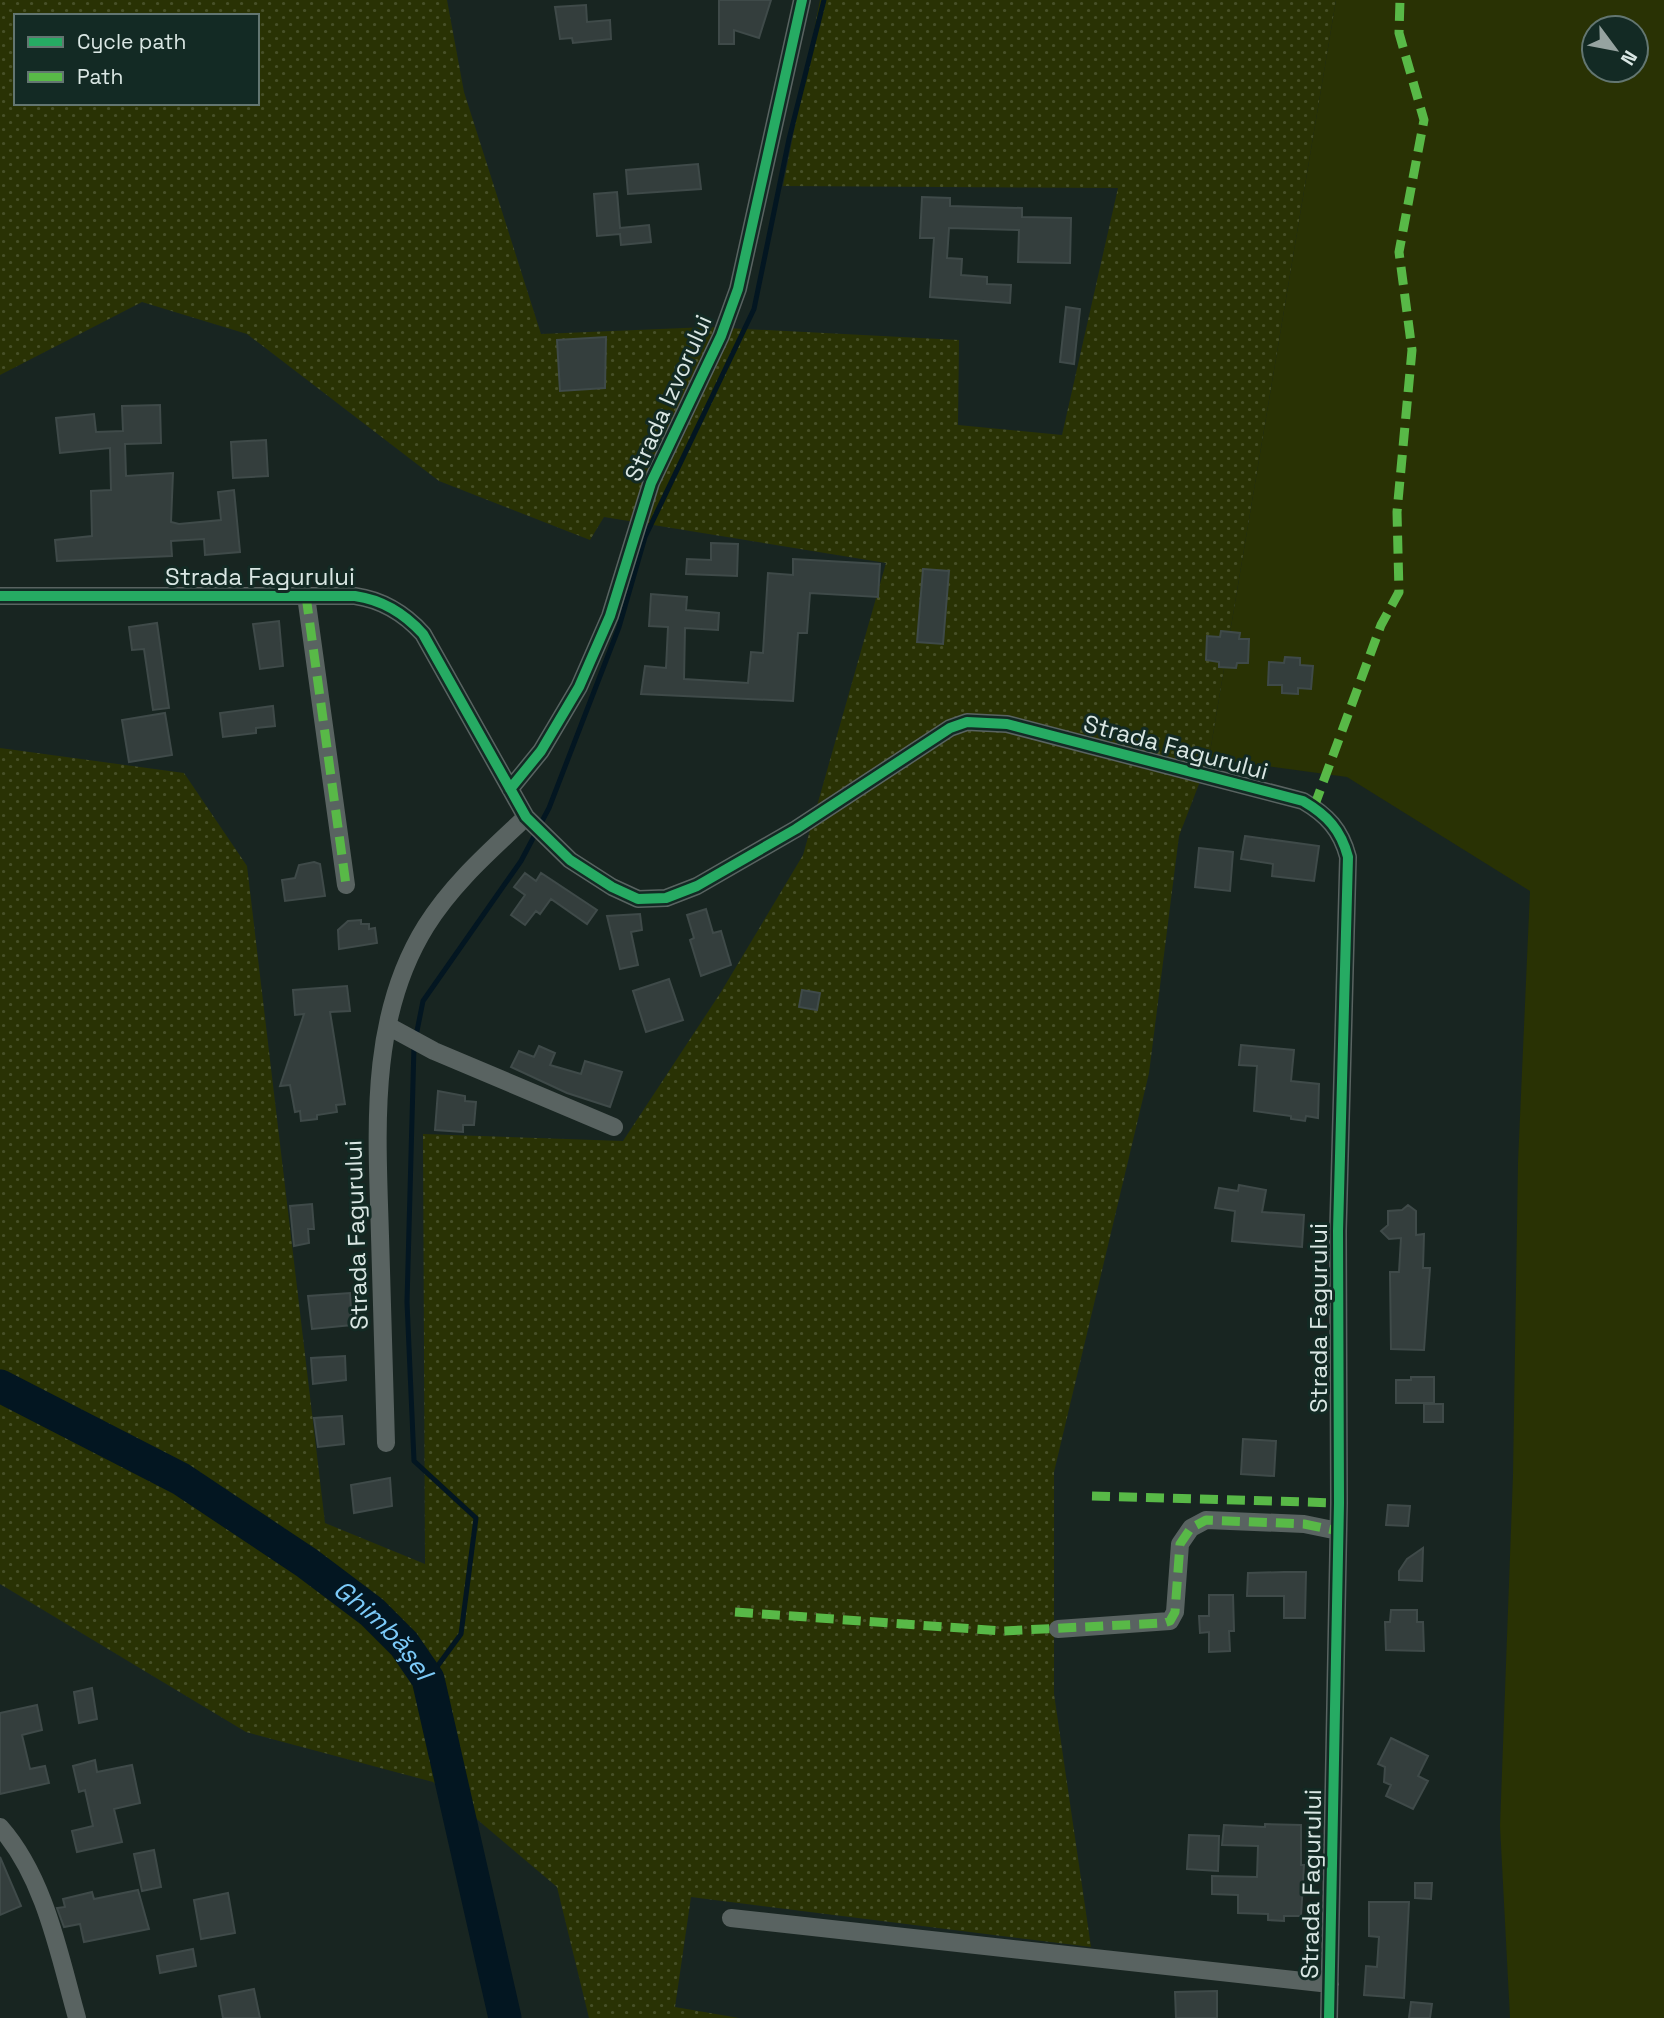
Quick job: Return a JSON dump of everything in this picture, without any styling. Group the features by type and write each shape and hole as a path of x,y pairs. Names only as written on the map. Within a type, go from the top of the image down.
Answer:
{"street":[{"name":"Strada Izvorului","path":"510,789 541,751 579,687 610,616 651,483 721,336 738,289 802,0"},
{"name":"Strada Fagurului","path":"0,596 368,598 398,612 423,634 510,789 534,825 570,860 612,887 638,899 666,898 697,886 767,846 950,728 967,722 1007,724 1303,801 1321,811 1343,839 1348,857 1338,1231 1338,1531 1329,2018"},
{"path":"306,596 346,885"},
{"name":"Strada Fagurului","path":"386,1443 377,1129 378,1075 388,1026 405,966 425,928 449,892 534,825"},
{"path":"388,1026 424,1045 614,1127"},
{"path":"1058,1629 1170,1621 1175,1612 1180,1544 1191,1528 1206,1520 1304,1524 1338,1531"},
{"path":"0,1827 25,1860 36,1886 77,2018"},
{"name":"Strada Fagurului","path":"731,1918 1330,1984"}],"green space":[{"path":"0,0 447,0 464,92 541,334 708,327 959,340 958,425 1062,435 1118,188 783,186 820,0 1336,0 1209,758 1179,836 1149,1073 1054,1472 1054,1694 1091,1947 691,1897 675,2007 739,2018 589,2018 557,1887 433,1782 246,1732 0,1584 0,748 184,773 247,866 325,1523 425,1564 423,1134 623,1141 721,992 803,855 886,563 604,517 590,540 439,481 247,334 142,302 0,375"},
{"path":"1336,0 1664,0 1664,2018 1510,2018 1500,1826 1513,1475 1518,1162 1530,891 1347,777 1209,758"}],"building":[{"path":"719,0 771,0 759,38 734,30 734,44 719,44"},
{"path":"586,5 587,22 610,20 611,39 573,43 572,38 560,39 555,7"},
{"path":"698,164 701,189 628,194 626,170"},
{"path":"617,192 620,228 649,225 651,242 621,245 620,234 597,236 594,194"},
{"path":"922,197 950,198 950,206 1022,208 1022,217 1071,218 1070,263 1018,262 1019,230 949,228 947,258 962,259 961,275 987,277 987,284 1011,285 1010,303 930,297 934,238 920,238"},
{"path":"1066,307 1080,309 1074,364 1060,362"},
{"path":"606,337 605,388 560,391 557,340"},
{"path":"160,405 161,443 125,444 126,476 173,473 171,522 179,524 221,520 218,492 234,490 240,552 205,555 204,539 171,541 172,556 57,561 55,540 92,536 91,491 111,490 110,448 60,453 56,418 94,414 96,432 123,431 122,406"},
{"path":"266,440 268,476 233,478 231,442"},
{"path":"711,543 738,544 737,576 686,574 687,559 711,560"},
{"path":"793,559 880,564 878,597 810,593 807,633 798,633 793,701 641,694 645,666 666,668 668,627 649,626 651,594 687,597 686,610 719,613 718,630 685,628 684,679 748,683 751,652 763,653 768,573 793,575"},
{"path":"923,569 949,571 943,644 917,642"},
{"path":"279,621 283,666 260,669 253,624"},
{"path":"157,623 169,708 153,710 144,649 132,650 129,627"},
{"path":"1221,631 1240,633 1239,639 1249,639 1248,663 1237,663 1236,668 1219,667 1219,662 1206,660 1207,636 1220,637"},
{"path":"1285,657 1300,658 1300,665 1313,666 1311,689 1298,688 1298,694 1282,693 1282,685 1268,685 1269,662 1284,663"},
{"path":"273,706 275,726 256,728 256,733 223,737 220,713"},
{"path":"165,713 172,755 129,762 122,720"},
{"path":"1245,836 1319,846 1314,881 1272,876 1273,864 1241,859"},
{"path":"1199,848 1233,852 1230,891 1195,887"},
{"path":"314,862 320,864 325,896 285,901 282,880 295,878 299,865"},
{"path":"525,873 536,881 541,873 597,910 587,924 551,899 540,914 536,911 525,925 511,915 525,895 514,887"},
{"path":"706,909 713,933 721,931 731,965 701,976 690,940 694,938 687,915"},
{"path":"640,914 642,930 631,932 638,965 620,969 607,916"},
{"path":"361,920 361,924 369,924 369,929 375,928 377,943 339,949 338,930 348,921"},
{"path":"669,979 683,1020 646,1032 633,991"},
{"path":"347,986 350,1011 330,1012 345,1104 336,1105 337,1112 301,1121 300,1111 295,1112 290,1085 280,1086 304,1014 295,1015 293,990"},
{"path":"802,990 820,993 817,1010 799,1007"},
{"path":"1241,1045 1294,1050 1291,1081 1319,1084 1318,1118 1306,1116 1305,1121 1291,1119 1291,1116 1254,1111 1257,1066 1239,1065"},
{"path":"539,1046 555,1053 550,1065 581,1074 585,1061 622,1072 610,1107 567,1093 511,1067 519,1051 534,1057"},
{"path":"438,1091 465,1096 465,1101 476,1102 474,1125 463,1125 463,1132 435,1130"},
{"path":"1239,1185 1266,1190 1262,1212 1304,1215 1302,1247 1232,1241 1235,1211 1215,1208 1219,1188 1238,1191"},
{"path":"312,1204 314,1229 308,1229 309,1243 294,1246 290,1206"},
{"path":"1408,1205 1416,1211 1416,1235 1424,1234 1423,1268 1430,1268 1424,1350 1391,1349 1390,1272 1399,1272 1401,1238 1389,1239 1381,1231 1388,1225 1388,1211 1402,1210"},
{"path":"350,1293 352,1325 312,1329 308,1296"},
{"path":"345,1356 346,1380 313,1384 311,1358"},
{"path":"1411,1377 1434,1377 1434,1403 1396,1403 1396,1380 1411,1380"},
{"path":"1424,1404 1443,1404 1443,1422 1424,1422"},
{"path":"342,1416 344,1444 318,1447 314,1418"},
{"path":"1243,1439 1276,1441 1274,1476 1241,1474"},
{"path":"390,1478 392,1506 354,1513 351,1485"},
{"path":"1388,1505 1410,1506 1408,1526 1386,1525"},
{"path":"1423,1548 1422,1581 1399,1580 1399,1571 1407,1559"},
{"path":"1306,1572 1305,1618 1284,1618 1284,1596 1247,1596 1248,1573"},
{"path":"1209,1595 1233,1595 1234,1631 1229,1631 1230,1651 1209,1652 1209,1632 1200,1633 1199,1616 1209,1616"},
{"path":"1391,1610 1417,1610 1417,1622 1423,1622 1424,1651 1386,1650 1385,1622 1390,1622"},
{"path":"92,1688 97,1719 79,1723 74,1692"},
{"path":"37,1705 42,1730 22,1735 30,1769 45,1766 49,1783 0,1794 0,1713"},
{"path":"1391,1738 1428,1756 1418,1776 1428,1781 1413,1809 1386,1796 1391,1785 1384,1782 1385,1767 1378,1764"},
{"path":"95,1760 97,1772 132,1765 140,1803 114,1809 122,1842 77,1852 72,1831 93,1826 85,1790 79,1792 73,1766"},
{"path":"1265,1824 1301,1825 1301,1865 1304,1865 1301,1916 1284,1916 1284,1921 1268,1920 1268,1914 1238,1913 1238,1895 1212,1894 1212,1876 1257,1877 1258,1846 1222,1845 1224,1825 1265,1827"},
{"path":"1189,1835 1219,1836 1218,1871 1187,1869"},
{"path":"154,1850 161,1887 142,1891 134,1854"},
{"path":"0,1857 21,1906 0,1915"},
{"path":"1415,1883 1432,1883 1431,1899 1415,1898"},
{"path":"138,1890 149,1929 84,1942 80,1924 64,1927 57,1908 65,1907 63,1899 92,1892 94,1899"},
{"path":"228,1893 235,1933 201,1939 194,1900"},
{"path":"1369,1902 1409,1902 1404,1998 1364,1995 1366,1966 1377,1967 1379,1937 1369,1936"},
{"path":"193,1949 196,1966 160,1973 157,1956"},
{"path":"254,1989 260,2018 223,2018 219,1996"},
{"path":"1217,1991 1217,2018 1176,2018 1175,1992"},
{"path":"1411,2002 1432,2004 1430,2018 1409,2018"}],"waterway":[{"path":"416,1036 423,1001 521,861 549,808 619,627 645,537 754,309 789,139 824,0"},
{"path":"414,1046 407,1302 414,1461 476,1518 461,1634 428,1679"},
{"name":"Ghimbășel","path":"0,1386 181,1479 307,1563 372,1612 404,1644 428,1679 505,2018"}],"marked path":[{"path":"1314,807 1381,625 1399,592 1397,512 1412,350 1399,252 1424,120 1399,33 1400,0"},
{"path":"306,596 346,885"},
{"path":"1092,1496 1339,1503"},
{"path":"735,1612 1002,1631 1164,1623 1170,1621 1175,1612 1180,1544 1191,1528 1206,1520 1304,1524 1338,1531"}],"cycle path":[{"path":"510,789 541,751 579,687 610,616 651,483 721,336 738,289 802,0"},
{"path":"0,596 355,596 384,605 401,614 423,634 526,817 570,860 612,887 638,899 666,898 697,886 796,829 950,728 967,722 1007,724 1303,801 1326,818 1337,831 1348,857 1338,1231 1339,1503 1329,2018"}]}
